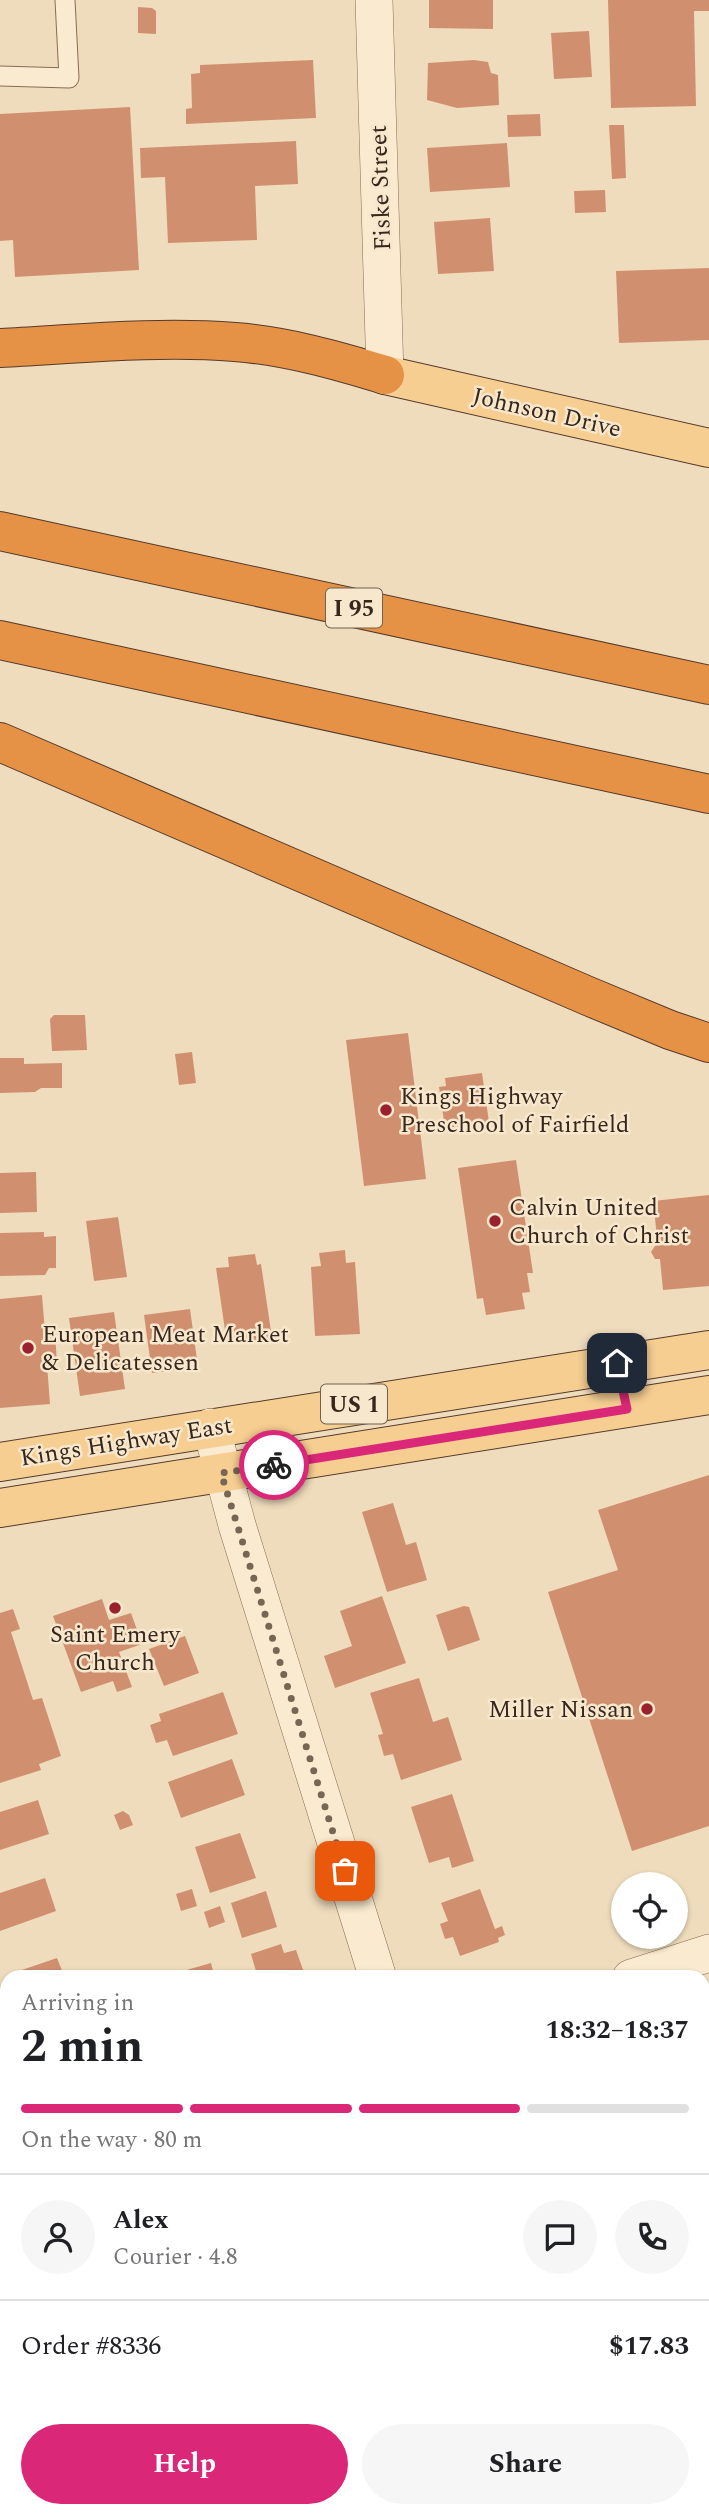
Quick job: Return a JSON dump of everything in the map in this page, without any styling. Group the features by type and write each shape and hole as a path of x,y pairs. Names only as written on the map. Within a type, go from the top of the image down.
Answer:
{"highway":[{"path":"0,348 179,340 236,342 290,349 385,375"},
{"name":"I 95","path":"0,531 709,685"},
{"path":"0,640 709,794"},
{"path":"0,742 588,996 709,1043"}],"main road":[{"name":"Johnson Drive","path":"385,375 709,448"},
{"name":"Kings Highway East","path":"0,1462 709,1350"},
{"path":"617,1363 627,1409"},
{"name":"Kings Highway East","path":"0,1508 709,1395"}],"street":[{"name":"Fiske Street","path":"374,0 385,375"},
{"path":"211,1427 221,1473 376,1970"},
{"path":"656,1970 709,1953"}],"lane":[{"path":"0,76 69,78 65,0"}],"building":[{"path":"429,0 493,0 493,29 429,28"},
{"path":"608,0 709,0 709,11 694,11 696,106 611,108"},
{"path":"138,7 156,11 156,34 138,33"},
{"path":"589,31 592,77 554,79 551,33"},
{"path":"313,60 316,118 186,124 186,109 192,108 191,74 200,73 200,65"},
{"path":"474,60 488,62 491,73 498,75 499,105 457,108 427,100 428,63"},
{"path":"130,107 139,270 15,277 13,240 0,241 0,114"},
{"path":"540,114 541,136 508,137 507,115"},
{"path":"609,125 624,125 626,178 612,179"},
{"path":"296,141 298,184 255,186 257,240 168,243 165,177 141,178 140,148"},
{"path":"507,143 510,187 430,192 427,148"},
{"path":"605,190 606,212 575,213 574,191"},
{"path":"490,218 494,271 438,274 434,222"},
{"path":"709,268 709,340 619,343 616,271"},
{"path":"54,1015 85,1015 87,1050 52,1051 50,1019"},
{"name":"Kings Highway Preschool of Fairfield","path":"408,1033 426,1179 364,1186 346,1040"},
{"path":"192,1052 196,1083 179,1085 175,1054"},
{"path":"0,1058 24,1058 24,1064 62,1063 62,1088 0,1093"},
{"path":"482,1073 489,1122 445,1128 439,1087 446,1086 445,1078"},
{"name":"Calvin United Church of Christ","path":"516,1160 533,1273 527,1273 530,1292 522,1293 525,1309 486,1315 483,1298 477,1299 458,1168"},
{"path":"36,1172 37,1212 0,1213 0,1173"},
{"path":"709,1195 709,1286 663,1290 660,1259 655,1259 651,1252 658,1245 653,1201"},
{"path":"118,1217 127,1277 94,1281 86,1221"},
{"path":"44,1232 44,1237 56,1236 56,1268 49,1268 45,1275 0,1276 0,1233"},
{"path":"345,1250 346,1263 355,1262 360,1334 315,1336 311,1267 321,1266 319,1253"},
{"path":"255,1254 257,1265 261,1264 272,1338 227,1344 216,1268 229,1267 228,1257"},
{"name":"European Meat Market & Delicatessen","path":"42,1295 45,1332 55,1331 57,1365 47,1365 50,1404 0,1408 0,1299"},
{"path":"190,1309 198,1367 152,1373 144,1315"},
{"path":"114,1312 125,1389 80,1396 69,1318"},
{"name":"Miller Nissan","path":"709,1475 709,1826 632,1851 548,1592 618,1570 598,1510"},
{"path":"393,1503 406,1545 416,1542 427,1580 387,1592 362,1512"},
{"path":"382,1596 406,1663 335,1688 324,1656 352,1646 340,1611"},
{"path":"102,1599 109,1620 131,1613 142,1644 119,1652 132,1687 117,1692 113,1681 81,1692 53,1616"},
{"path":"464,1606 469,1607 480,1640 448,1651 436,1615"},
{"path":"13,1609 20,1629 11,1632 33,1700 42,1698 61,1756 39,1764 41,1770 0,1783 0,1613"},
{"path":"185,1636 199,1673 164,1686 149,1649"},
{"path":"419,1678 433,1722 448,1717 462,1760 401,1780 393,1754 384,1756 378,1735 383,1734 370,1693"},
{"path":"223,1692 238,1734 173,1756 167,1740 156,1743 150,1725 161,1721 159,1714"},
{"path":"232,1759 245,1795 181,1818 168,1782"},
{"path":"452,1794 474,1861 452,1868 449,1857 429,1863 411,1807"},
{"path":"38,1800 49,1834 0,1850 0,1812"},
{"path":"123,1811 129,1815 133,1825 120,1830 114,1815"},
{"path":"240,1833 256,1878 210,1893 195,1847"},
{"path":"45,1878 56,1911 0,1931 0,1893"},
{"path":"192,1889 197,1906 181,1911 176,1894"},
{"path":"480,1889 495,1929 502,1926 505,1935 498,1938 499,1942 460,1956 453,1937 445,1939 440,1924 448,1921 441,1903"},
{"path":"266,1891 277,1927 242,1938 231,1903"},
{"path":"220,1906 225,1922 209,1928 204,1912"},
{"path":"281,1944 284,1953 296,1950 303,1970 256,1970 251,1954"},
{"path":"57,1958 62,1970 22,1970"},
{"path":"211,1963 213,1970 186,1970"}],"way so far":[{"path":"274,1465 221,1473 345,1871"}],"place":[{"name":"Kings Highway Preschool of Fairfield","path":"386,1110"},
{"name":"Calvin United Church of Christ","path":"495,1221"},
{"name":"European Meat Market & Delicatessen","path":"28,1348"},
{"name":"Saint Emery Church","path":"115,1608"},
{"name":"Miller Nissan","path":"647,1709"}],"route":[{"path":"274,1465 627,1409 617,1363"}]}
